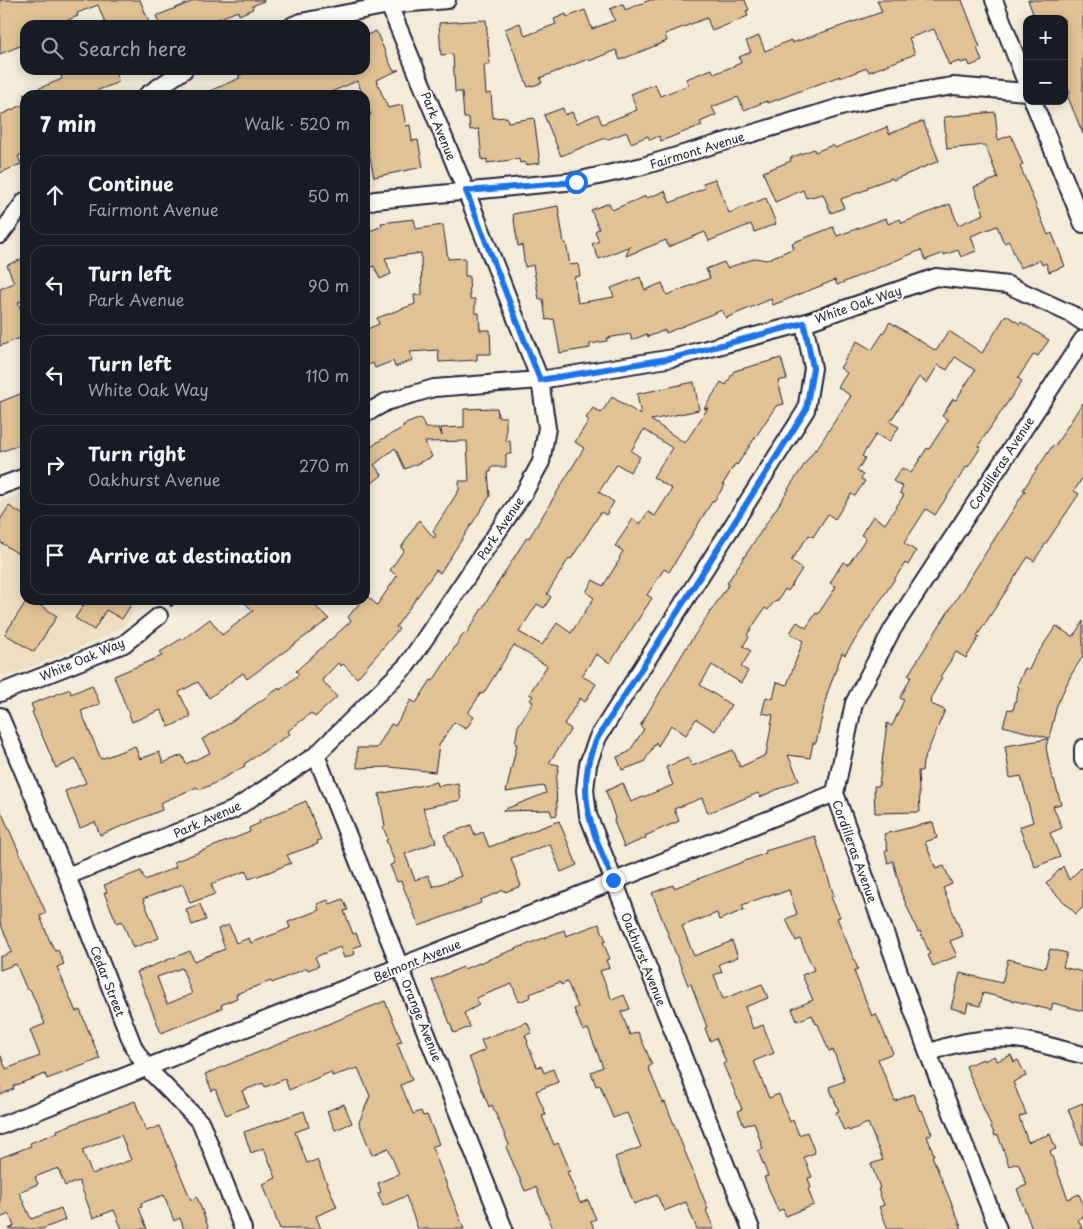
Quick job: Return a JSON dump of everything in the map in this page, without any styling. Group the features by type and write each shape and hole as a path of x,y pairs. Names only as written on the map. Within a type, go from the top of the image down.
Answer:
{"street":[{"path":"310,20 388,2 447,0"},
{"path":"994,0 1023,75"},
{"name":"Park Avenue","path":"67,876 233,810 316,755 407,665 524,493 542,462 547,428 540,380 466,191 388,2"},
{"path":"154,90 177,75"},
{"name":"Fairmont Avenue","path":"370,202 576,182 643,166 844,106 890,96 953,86 1023,92"},
{"path":"1035,105 1083,224"},
{"path":"0,235 20,208"},
{"name":"White Oak Way","path":"370,411 386,402 434,388 540,380 673,358 804,323 936,277 1008,285 1071,314 1083,322"},
{"name":"Oakhurst Avenue","path":"751,1229 588,815 585,790 588,764 598,737 806,410 813,368 804,323"},
{"name":"Cordilleras Avenue","path":"998,1229 928,1053 835,794 854,702 892,630 1083,339"},
{"path":"0,486 20,479"},
{"name":"White Oak Way","path":"0,693 124,644 159,616"},
{"name":"Cedar Street","path":"0,716 67,876 134,1048 146,1067 201,1124 243,1229"},
{"path":"1083,748 1083,760"},
{"name":"Orange Avenue","path":"316,755 504,1229"},
{"name":"Belmont Avenue","path":"0,1126 613,880 835,794"},
{"path":"928,1053 944,1046 979,1039 1016,1039 1083,1055"}],"shaded area":[{"path":"20,494 20,605 136,605 129,620 122,628 8,676 1,674 0,502"}],"building":[{"path":"0,0 140,0 148,20 104,20 98,5 77,13 78,16 68,20 20,20 20,46 0,54"},
{"path":"196,0 264,0 252,6 253,9 239,15 238,11 215,20 158,20 156,16"},
{"path":"650,0 745,0 749,10 746,11 748,16 712,31 707,18 665,34 667,41 620,60 616,50 540,78 542,83 528,87 505,29 520,23 525,36 556,24 554,19 566,14 567,17 585,10 592,29 615,20 610,9 623,4 625,10"},
{"path":"877,0 962,0 980,47 977,48 982,61 970,66 968,61 961,63 960,61 949,65 934,29 909,38 915,54 869,72 867,68 840,78 840,76 744,110 738,97 712,107 716,115 700,122 702,125 661,141 659,136 650,140 648,136 631,143 627,132 606,140 605,138 561,156 544,115 563,108 565,115 572,112 577,123 598,114 602,124 637,110 631,94 655,84 660,96 689,85 686,79 712,69 714,74 741,63 739,57 751,52 746,41 759,36 765,51 791,40 792,43 882,12"},
{"path":"1028,0 1083,0 1083,134 1068,97 1070,93 1068,88 1068,15 1034,15"},
{"path":"486,20 490,65 484,65 486,94 491,93 493,118 507,117 508,122 534,118 540,163 525,165 525,162 520,163 519,159 487,163 487,159 482,160 479,129 470,130 469,118 464,118 462,92 455,92 453,54 441,55 439,23"},
{"path":"376,31 393,70 399,70 376,80 388,108 402,105 406,126 410,125 412,141 418,140 423,167 374,177 370,157 370,90 361,90 357,81 336,90 212,90 240,78 238,76 240,75 370,75 370,34"},
{"path":"61,75 116,75 119,82 99,90 35,90 62,79"},
{"path":"20,106 20,155 18,156 20,164 0,173 0,115"},
{"path":"995,112 998,140 1011,135 1023,165 1020,166 1048,235 1052,233 1065,266 1049,272 1046,263 1042,265 1040,260 1020,268 1009,241 1004,243 997,226 971,236 976,251 961,257 958,250 925,260 921,250 837,285 835,280 773,305 771,299 726,318 722,310 666,333 665,330 648,337 647,334 632,340 630,334 607,338 607,341 590,344 590,348 560,353 554,319 546,320 543,299 539,299 533,265 525,267 522,245 518,246 513,214 558,206 570,265 578,264 580,276 574,277 578,303 614,297 611,288 640,277 645,290 662,283 667,295 710,278 706,269 724,262 727,268 756,258 766,260 794,248 792,243 833,227 837,236 886,218 888,224 900,219 902,223 950,204 958,225 984,214 974,187 998,178 985,145 947,149 944,117"},
{"path":"923,121 939,161 893,180 892,178 867,187 868,189 841,199 844,208 831,213 823,194 806,198 803,190 775,202 763,172 791,161 790,158 814,149 815,152 833,145 835,148 887,127 889,134"},
{"path":"715,179 729,213 766,198 776,224 754,232 751,224 709,241 705,232 668,247 666,240 626,256 630,246 599,259 592,244 599,241 595,231 599,229 591,210 609,203 612,210 646,196 647,198 665,191 670,203 705,188 703,183"},
{"path":"414,219 416,229 443,225 448,259 465,258 465,276 469,276 470,299 475,299 475,313 479,313 480,330 490,330 491,354 477,354 477,360 439,362 438,350 410,352 413,360 395,367 393,361 375,368 373,363 370,364 370,328 379,324 377,318 415,304 414,295 422,295 421,253 385,258 391,274 380,279 374,266 370,268 370,231 382,226 381,223"},
{"path":"20,260 20,301 18,302 20,307 20,338 0,346 0,289 14,283 7,265"},
{"path":"1006,315 1049,340 1038,356 1034,354 1018,378 1022,381 978,446 981,447 935,515 926,509 904,543 916,551 908,565 905,563 845,655 842,653 827,694 816,743 813,743 810,758 788,755 799,780 760,797 758,793 708,813 702,798 674,809 679,821 624,847 614,821 615,818 606,791 623,783 631,802 673,785 666,767 688,758 692,766 733,750 740,767 766,755 773,715 762,713 766,697 773,699 777,682 787,685 803,641 790,633 797,622 806,628 816,613 818,614 836,587 830,583 843,562 848,565 866,538 861,535 873,516 885,524 904,495 900,493 903,487 893,481 902,468 911,473 927,448 929,449 948,420 942,416 953,399 956,400 975,370 955,357 947,370 938,365 927,383 919,377 890,422 899,427 889,442 876,434 862,456 865,458 857,471 863,475 861,479 865,481 855,496 851,494 835,519 828,514 813,537 809,535 791,561 802,569 788,591 785,589 777,602 772,604 768,610 765,608 747,635 749,637 743,646 751,651 741,667 748,671 741,683 712,665 700,685 731,705 715,731 696,719 686,735 671,725 658,746 656,742 644,762 622,770 617,757 629,752 644,729 640,726 686,648 729,584 727,583 788,489 851,396 838,387 847,373 840,368 857,341 872,350 890,322 936,351 949,331 982,353"},
{"path":"781,358 787,379 778,381 784,404 776,406 737,465 735,464 723,484 725,485 713,500 669,572 664,569 647,595 652,598 610,663 596,654 582,676 596,684 585,702 580,698 564,724 571,729 549,763 559,765 556,780 557,815 552,816 550,810 503,811 546,793 544,786 506,792 517,744 515,744 518,726 533,702 530,700 533,696 529,694 547,666 514,645 483,694 481,693 468,713 474,717 466,729 454,722 439,745 435,772 390,767 357,768 357,748 377,748 391,724 395,726 411,700 416,703 431,680 433,681 464,633 466,634 527,537 529,538 584,448 575,442 589,420 586,418 593,408 601,413 612,397 641,415 637,394 694,382 699,410 651,420 685,443 708,408 704,409 721,382 726,385 734,371","holes":["645,430 672,448 653,477 672,489 655,516 648,512 640,524 633,519 615,546 623,551 620,559 603,586 593,580 586,592 594,598 571,633 557,623 542,645 519,632 537,604 544,608 551,597 547,594 601,512 606,515 614,502 599,492 617,464 630,472 640,457 631,451 643,431"]},
{"path":"20,394 20,445 0,452 0,402"},
{"path":"1083,402 1083,477 1074,491 1079,494 1034,561 1028,557 977,636 979,637 966,658 956,652 940,677 942,678 930,699 932,701 931,704 945,710 923,762 922,771 918,771 920,812 875,813 874,786 879,786 887,723 892,726 904,700 900,698 911,677 908,675 1025,491 1023,490 1053,445 1055,446"},
{"path":"497,408 498,417 506,417 506,441 510,441 511,454 506,454 506,467 491,467 491,472 488,472 490,496 440,573 436,570 396,627 399,629 357,678 343,664 341,666 338,663 322,680 337,697 315,717 311,713 288,731 290,734 244,764 245,766 211,785 199,790 197,787 160,803 162,810 100,835 95,822 80,828 65,791 86,783 76,759 56,768 32,712 34,711 31,704 70,689 71,694 92,685 100,704 81,711 101,759 135,746 140,759 159,752 163,763 182,755 186,764 210,753 202,739 219,730 279,688 280,690 299,674 296,671 351,621 348,617 358,605 370,605 370,599 377,605 397,576 390,570 404,550 401,548 419,520 434,538 436,536 433,531 459,490 459,481 469,481 467,441 425,442 432,457 405,469 395,448 374,465 382,475 370,485 370,448 404,427 403,425 421,418 425,428 439,428 442,436 441,428 464,427 464,409"},
{"path":"9,506 20,513 20,555 0,542 0,520"},
{"path":"24,605 40,605 57,616 34,652 5,634"},
{"path":"84,605 131,605 122,619 106,610 94,630 75,618"},
{"path":"247,605 314,605 329,619 247,679 243,673 209,698 198,682 179,692 191,717 169,727 161,710 132,722 114,676 162,656 160,652 182,640 210,619 222,635 253,611"},
{"path":"1083,621 1083,656 1071,675 1057,705 1049,738 1003,726 1008,709 1013,710 1019,687 1017,686 1025,668 1029,670 1056,626 1073,637"},
{"path":"1048,739 1046,747 1052,779 1054,779 1061,804 1053,806 1062,828 1050,833 1060,857 1035,867 1019,827 1033,822 1021,776 1010,778 1005,746"},
{"path":"437,782 438,786 458,783 461,800 423,808 436,842 405,854 415,880 428,875 433,887 461,876 444,835 471,825 475,835 483,832 489,847 559,821 577,865 561,872 550,844 511,858 521,886 505,892 504,890 480,900 481,903 419,926 401,881 397,882 390,865 395,863 386,840 388,839 383,827 385,826 379,794"},
{"path":"306,801 321,840 317,841 318,844 287,855 291,863 269,872 249,879 246,871 211,884 215,894 190,903 183,884 143,899 159,938 133,948 122,921 117,923 104,893 107,892 104,885 141,871 145,880 176,867 174,862 250,832 249,828 260,823 259,821"},
{"path":"0,809 46,913 40,916 55,951 58,950 64,964 57,967 76,1012 80,1010 100,1059 47,1079 45,1074 13,1086 14,1089 0,1095 0,1056 6,1069 40,1056 30,1030 45,1024 30,989 27,990 16,964 0,970 0,957 12,952 0,922"},
{"path":"933,822 937,838 925,842 936,869 944,866 952,884 943,888 963,936 950,941 957,956 933,966 928,955 930,954 920,931 918,932 900,890 893,861 888,863 885,851 888,850 884,834"},
{"path":"815,836 834,896 831,897 840,917 837,918 858,969 854,971 872,1016 876,1014 893,1053 878,1059 895,1101 913,1094 920,1111 922,1110 932,1134 927,1136 934,1155 932,1156 962,1229 888,1229 879,1207 884,1205 871,1164 883,1160 868,1123 849,1131 848,1129 844,1131 836,1112 839,1111 829,1087 845,1081 833,1050 829,1051 818,1024 816,1024 812,1015 797,1021 792,1009 813,1000 802,975 814,970 800,939 796,941 786,919 797,914 789,890 742,905 744,910 719,920 717,913 682,926 694,956 732,941 738,957 719,964 722,972 714,975 723,999 762,984 768,998 745,1007 753,1029 763,1025 774,1053 754,1061 769,1098 779,1094 790,1122 793,1120 799,1135 807,1132 815,1153 804,1157 812,1177 808,1178 811,1188 808,1189 814,1205 786,1216 783,1209 778,1211 764,1177 768,1176 758,1151 763,1149 754,1122 744,1126 738,1111 742,1109 723,1064 726,1062 716,1038 710,1041 705,1028 707,1027 691,984 688,985 652,893 673,885 674,888 766,853 765,851"},
{"path":"1063,866 1069,880 1083,866 1083,907 1076,914 1046,884"},
{"path":"343,899 348,910 344,911 353,934 356,933 361,945 353,948 355,954 344,958 340,947 315,957 319,966 308,970 307,968 272,983 271,981 236,994 237,998 221,1005 222,1008 161,1033 137,972 190,951 194,961 225,949 218,929 229,925 236,943 249,938 251,943 290,928 288,922 319,910 317,904 328,900 330,904","holes":["182,968 192,994 167,1004 157,977"]},
{"path":"200,904 206,920 192,925 186,909"},
{"path":"599,924 606,941 603,942 610,959 606,960 609,968 600,971 612,1000 624,995 630,1009 621,1012 630,1035 638,1032 646,1050 652,1065 648,1067 663,1103 665,1102 708,1209 706,1210 714,1229 697,1229 686,1202 664,1211 657,1195 634,1204 615,1157 641,1147 627,1113 613,1118 600,1085 596,1086 591,1072 603,1067 588,1029 583,1031 574,1009 578,1007 567,982 561,985 560,982 530,994 531,997 519,1002 512,984 476,998 479,1005 464,1013 470,1027 454,1033 432,980 564,930 566,936"},
{"path":"1050,949 1067,953 1063,967 1083,972 1083,1011 1053,1003 1051,1010 983,993 980,1006 968,1003 966,1012 951,1008 960,973 1002,983 1008,959 1045,968"},
{"path":"385,1001 402,1042 397,1043 412,1080 401,1085 413,1114 421,1111 423,1116 427,1115 439,1144 432,1147 464,1229 418,1229 406,1196 383,1206 378,1193 381,1192 378,1183 399,1174 388,1148 372,1155 359,1122 370,1096 358,1068 332,1076 331,1072 289,1090 285,1079 265,1087 263,1083 242,1091 248,1106 226,1115 215,1089 212,1091 205,1074"},
{"path":"527,1022 532,1033 525,1035 537,1067 541,1066 544,1073 553,1069 558,1082 536,1091 546,1115 542,1116 554,1145 558,1143 561,1149 570,1171 567,1172 580,1203 588,1200 596,1219 591,1221 594,1229 553,1229 536,1187 525,1191 506,1147 509,1145 492,1105 489,1107 469,1057 485,1050 481,1040"},
{"path":"1011,1055 1014,1062 1018,1060 1026,1076 1013,1082 1026,1114 1019,1117 1028,1142 1050,1134 1056,1149 1050,1151 1068,1199 1079,1194 1083,1204 1083,1217 1078,1219 1082,1229 1032,1229 1017,1189 1027,1185 1018,1163 1009,1166 998,1135 995,1136 966,1066 994,1056 997,1061"},
{"path":"135,1101 146,1131 160,1126 191,1200 197,1197 209,1229 184,1229 180,1218 174,1221 164,1195 141,1203 142,1207 139,1208 147,1229 122,1229 114,1210 93,1218 79,1181 65,1186 58,1168 35,1177 38,1184 19,1192 31,1219 61,1208 65,1220 42,1229 9,1229 14,1226 9,1214 0,1218 0,1158 31,1146 30,1143 58,1132 57,1130","holes":["121,1135 131,1160 92,1174 82,1150"]},
{"path":"1083,1103 1083,1145 1082,1145 1068,1109"},
{"path":"344,1104 352,1123 335,1130 327,1111"},
{"path":"304,1111 309,1127 295,1132 307,1163 317,1160 337,1207 316,1216 321,1229 280,1229 263,1184 276,1178 264,1148 251,1153 244,1132"}],"route":[{"path":"576,182 466,191 540,380 673,358 804,323 813,368 806,410 598,737 588,764 585,790 588,815 613,880"}]}
